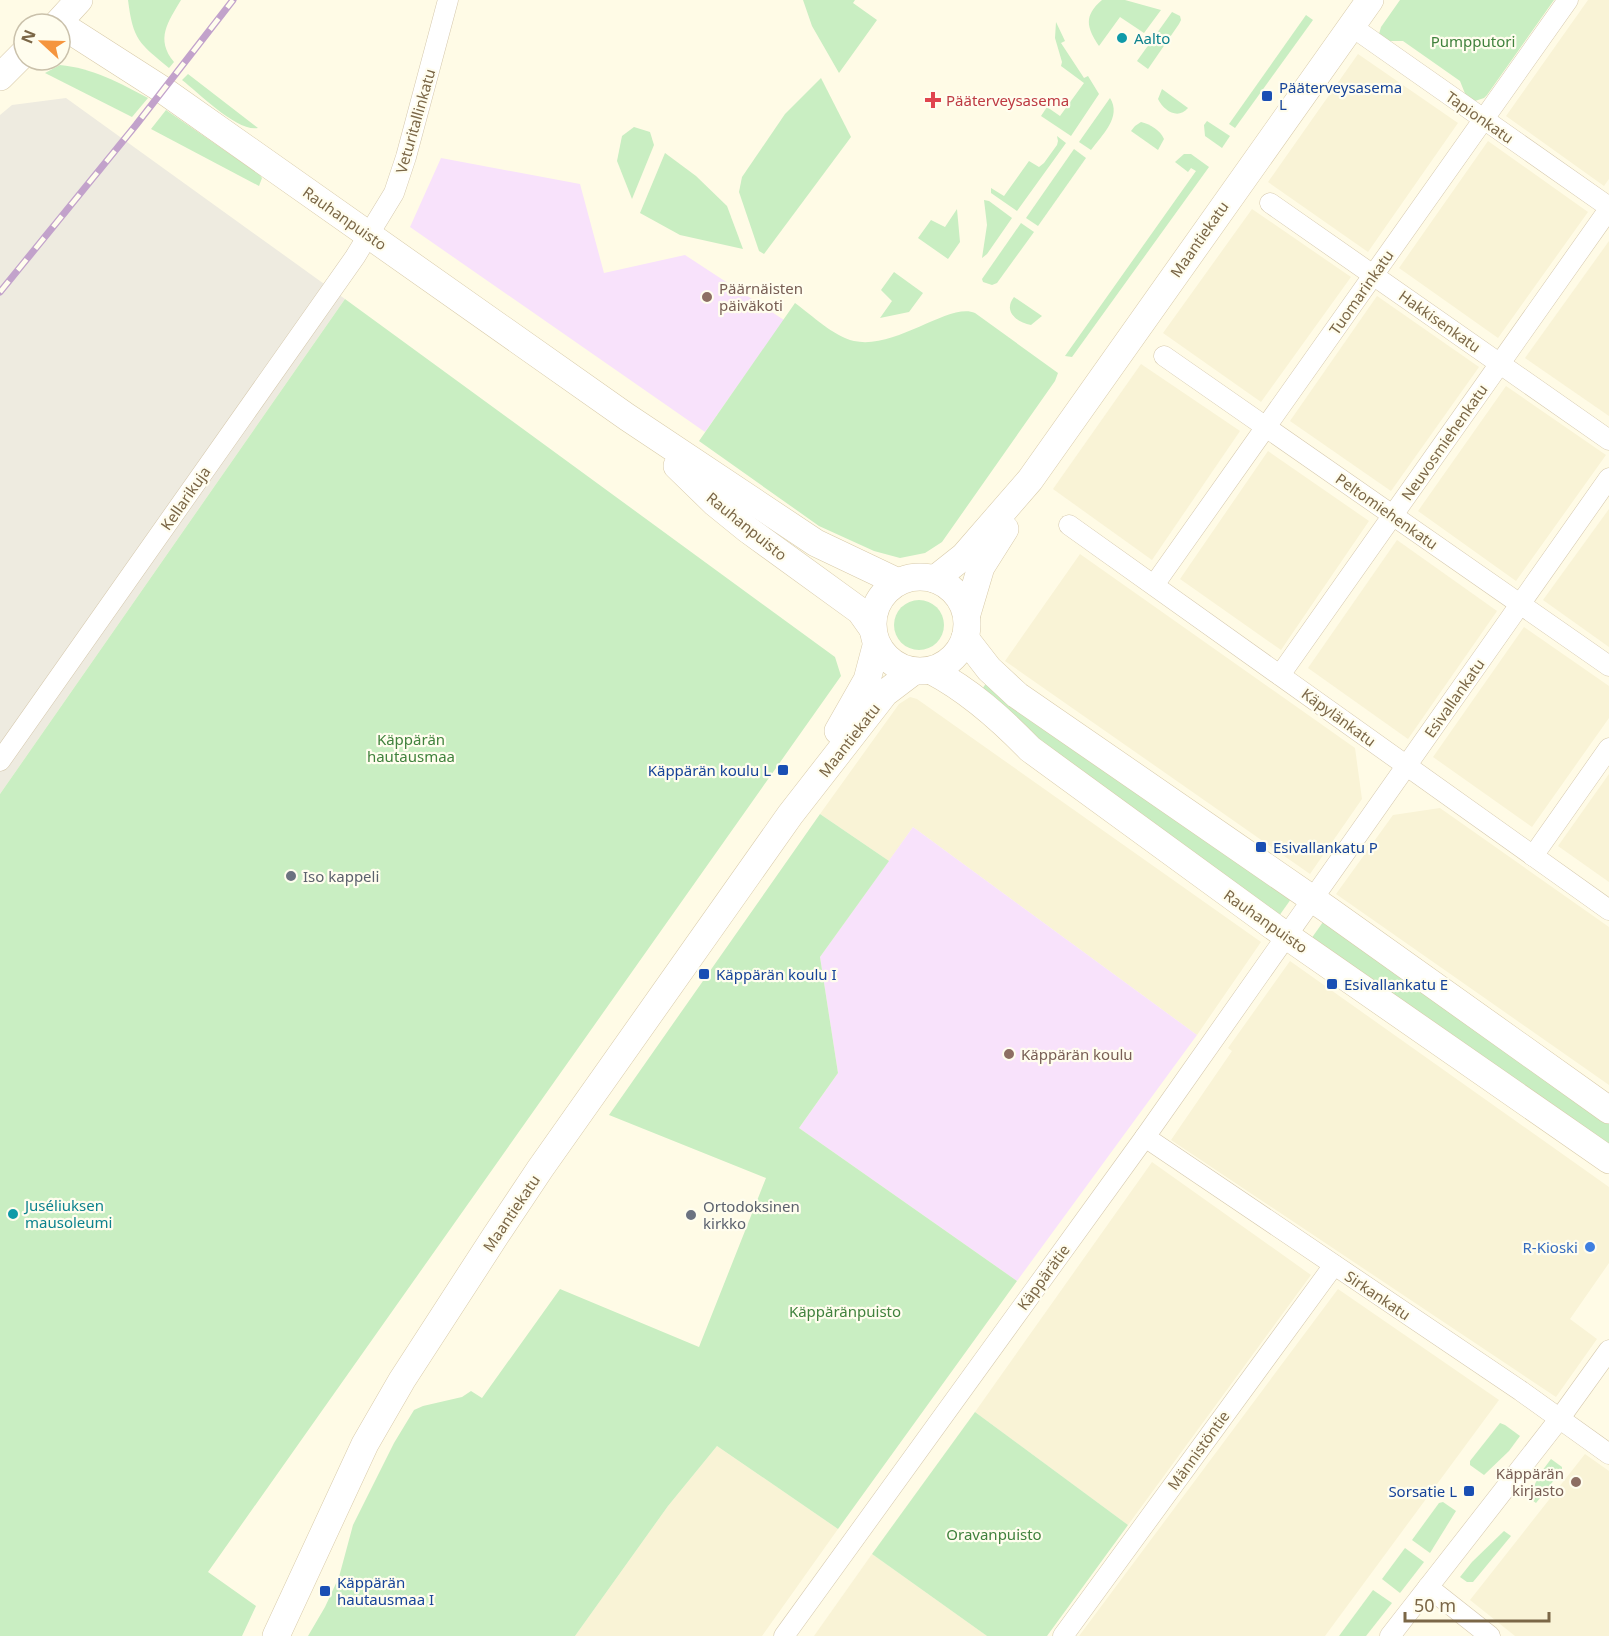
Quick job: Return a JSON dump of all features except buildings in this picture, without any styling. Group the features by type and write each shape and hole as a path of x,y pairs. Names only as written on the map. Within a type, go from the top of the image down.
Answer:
{"main road":[{"path":"69,12 79,0"},
{"name":"Maantiekatu","path":"935,579 964,556 1030,480 1370,0"},
{"name":"Rauhanpuisto","path":"72,32 163,90 627,417 816,543 898,582"},
{"path":"0,76 12,64"},
{"name":"Rauhanpuisto","path":"627,417 747,529 860,611 874,637"},
{"name":"Maantiekatu","path":"966,626 981,567 1005,530 1030,480"},
{"path":"918,577 935,579 949,586 958,597 966,626 956,654 947,664 923,671 903,668 891,661 874,637 875,610 884,595 898,582 918,577"},
{"name":"Rauhanpuisto","path":"966,626 989,669 1017,695 1609,1160"},
{"name":"Maantiekatu","path":"790,815 867,681 874,637"},
{"name":"Rauhanpuisto","path":"923,671 954,683 971,695 1006,724 1030,749 1609,1110"},
{"name":"Maantiekatu","path":"276,1636 360,1454 402,1380 540,1169 790,815 885,693 923,671"}],"street":[{"name":"Veturitallinkatu","path":"368,235 394,193 406,158 448,0"},
{"name":"Tuomarinkatu","path":"1154,585 1568,0"},
{"name":"Tapionkatu","path":"1351,26 1609,208"},
{"name":"Hakkisenkatu","path":"1270,203 1609,440"},
{"name":"Neuvosmiehenkatu","path":"1280,675 1609,208"},
{"name":"Kellarikuja","path":"0,761 368,235"},
{"name":"Peltomiehenkatu","path":"1164,356 1609,666"},
{"name":"Esivallankatu","path":"1300,918 1609,478"},
{"name":"Käpylänkatu","path":"1070,525 1609,910"},
{"path":"1533,856 1609,748"},
{"name":"Käppärätie","path":"784,1636 1145,1137 1300,918"},
{"name":"Sirkankatu","path":"1145,1137 1560,1418 1609,1454"},
{"name":"Männistöntie","path":"1063,1636 1334,1265"},
{"path":"1390,1636 1560,1418 1609,1350"},
{"path":"1428,1587 1490,1636"}],"shaded area":[{"path":"1588,0 1609,0 1609,179 1604,186 1506,116"},
{"path":"1358,54 1458,123 1368,252 1268,182"},
{"path":"66,98 345,299 0,794 0,115 12,105"},
{"path":"1488,141 1588,212 1498,338 1399,268"},
{"path":"441,158 580,184 604,273 685,255 784,320 705,432 410,227"},
{"path":"1252,209 1351,277 1261,402 1163,333"},
{"path":"1609,241 1609,416 1525,358"},
{"path":"1377,296 1479,367 1391,491 1290,421"},
{"path":"1141,364 1240,431 1152,560 1053,489"},
{"path":"1506,386 1606,455 1516,581 1418,511"},
{"path":"1268,451 1369,521 1281,650 1180,579"},
{"path":"1609,509 1609,647 1543,600"},
{"path":"1397,540 1497,611 1408,739 1308,668"},
{"path":"1080,554 1355,748 1362,799 1310,874 1005,661"},
{"path":"1524,627 1609,686 1609,718 1532,827 1433,757"},
{"path":"910,697 917,699 1261,942 1197,1035 913,827 889,861 820,814 899,704"},
{"path":"1609,774 1609,882 1558,846"},
{"path":"1440,808 1609,927 1609,1085 1336,894 1393,815"},
{"name":"Käppärän koulu","path":"913,827 1197,1035 1017,1281 799,1128 838,1073 820,957"},
{"path":"1290,961 1609,1187 1609,1263 1570,1319 1597,1339 1556,1397 1171,1140 1232,1051 1228,1048"},
{"path":"1152,1162 1311,1275 1128,1525 975,1412"},
{"path":"1338,1289 1499,1400 1325,1636 1079,1636"},
{"path":"717,1446 838,1529 762,1636 575,1636 668,1506"},
{"path":"1585,1454 1609,1471 1609,1636 1515,1636 1470,1600"},
{"path":"872,1554 987,1636 814,1636"}],"green space":[{"path":"128,0 181,0 168,23 164,38 168,54 174,62 169,68 139,40 132,24"},
{"path":"803,0 855,0 853,3 877,20 839,73 812,26"},
{"path":"1102,0 1125,0 1161,10 1144,33 1120,17 1099,46 1089,22 1092,11"},
{"name":"Pumpputori","path":"1400,0 1554,0 1487,95 1475,101 1466,96 1460,81 1403,41 1389,41 1379,34 1381,27"},
{"path":"1172,12 1180,16 1181,20 1148,69 1137,61"},
{"path":"1306,15 1313,20 1235,128 1229,124"},
{"path":"1056,22 1065,41 1061,43 1084,78 1088,76 1099,94 1071,136 1041,116 1047,107 1060,116 1084,83 1061,66 1062,62 1055,38"},
{"path":"72,67 95,73 148,98 132,117 45,73 72,72"},
{"path":"188,74 258,128 249,128 240,124 218,110 182,80"},
{"path":"821,78 851,137 764,254 759,251 739,192 742,177 785,114"},
{"path":"1162,89 1188,108 1176,114 1167,110 1158,99"},
{"path":"1110,98 1114,112 1112,119 1091,150 1079,142"},
{"path":"166,110 259,174 262,178 259,186 151,129"},
{"path":"1207,121 1230,136 1222,148 1205,136 1204,125"},
{"path":"1141,122 1154,128 1164,139 1158,150 1131,131"},
{"path":"634,127 650,132 654,145 632,199 617,161 622,136"},
{"path":"1057,136 1066,143 1017,211 991,193 991,188 1004,196 1029,161 1039,167 1044,163 1057,145"},
{"path":"1074,149 1086,158 1038,226 1026,218"},
{"path":"665,153 696,176 727,206 743,249 680,235 640,213"},
{"path":"1184,154 1191,154 1209,167 1072,357 1065,356 1196,171 1191,168 1188,172 1175,162"},
{"path":"984,200 989,201 1012,218 982,258 987,225"},
{"path":"957,209 960,242 948,259 918,238 931,220 945,227"},
{"path":"1021,223 1034,232 997,283 992,285 983,282 982,279"},
{"path":"894,272 923,293 909,312 880,318 892,301 881,290"},
{"path":"1014,297 1042,316 1031,325 1016,319 1010,307"},
{"name":"Käppärän hautausmaa","path":"345,299 835,657 841,676 208,1572 256,1606 242,1636 0,1636 0,794"},
{"path":"795,303 838,335 854,341 870,342 887,339 951,314 964,311 975,313 1058,373 1055,381 942,542 925,553 900,558 874,551 819,526 699,441"},
{"path":"914,600 924,600 937,607 944,620 944,630 937,643 924,650 914,650 905,646 898,639 894,630 894,620 898,611 905,604"},
{"path":"987,682 1291,899 1279,916 1052,755 980,692"},
{"name":"Käppäränpuisto","path":"820,814 889,861 820,957 838,1073 799,1128 1017,1281 838,1529 717,1446 668,1506 575,1636 308,1636 339,1577 353,1525 394,1443 414,1410 462,1397 471,1391 482,1398 560,1289 699,1347 766,1178 609,1115"},
{"path":"1323,922 1609,1122 1609,1148 1311,939"},
{"name":"Oravanpuisto","path":"975,1412 1128,1525 1047,1636 987,1636 872,1554"},
{"path":"1500,1423 1520,1436 1509,1451 1484,1475 1470,1465 1470,1461"},
{"path":"1551,1459 1562,1467 1562,1470 1536,1503 1529,1498 1539,1475"},
{"path":"1443,1502 1456,1511 1430,1553 1412,1540 1439,1503"},
{"path":"1504,1531 1511,1536 1473,1582 1467,1582 1460,1577 1472,1562"},
{"path":"1405,1548 1424,1562 1400,1593 1382,1579"},
{"path":"1373,1590 1392,1603 1366,1636 1339,1636"}],"railway":[{"path":"0,292 136,125 233,0"}],"place":[{"name":"Aalto","path":"1122,38"},
{"name":"Pääterveysasema L","path":"1267,96"},
{"name":"Pääterveysasema","path":"933,100"},
{"name":"Päärnäisten päiväkoti","path":"707,297"},
{"name":"Käppärän koulu L","path":"783,770"},
{"name":"Esivallankatu P","path":"1261,847"},
{"name":"Iso kappeli","path":"291,876"},
{"name":"Käppärän koulu I","path":"704,974"},
{"name":"Esivallankatu E","path":"1332,984"},
{"name":"Käppärän koulu","path":"1009,1054"},
{"name":"Juséliuksen mausoleumi","path":"13,1214"},
{"name":"Ortodoksinen kirkko","path":"691,1215"},
{"name":"R-Kioski","path":"1590,1247"},
{"name":"Käppärän kirjasto","path":"1576,1482"},
{"name":"Sorsatie L","path":"1469,1491"},
{"name":"Käppärän hautausmaa I","path":"325,1591"}]}
